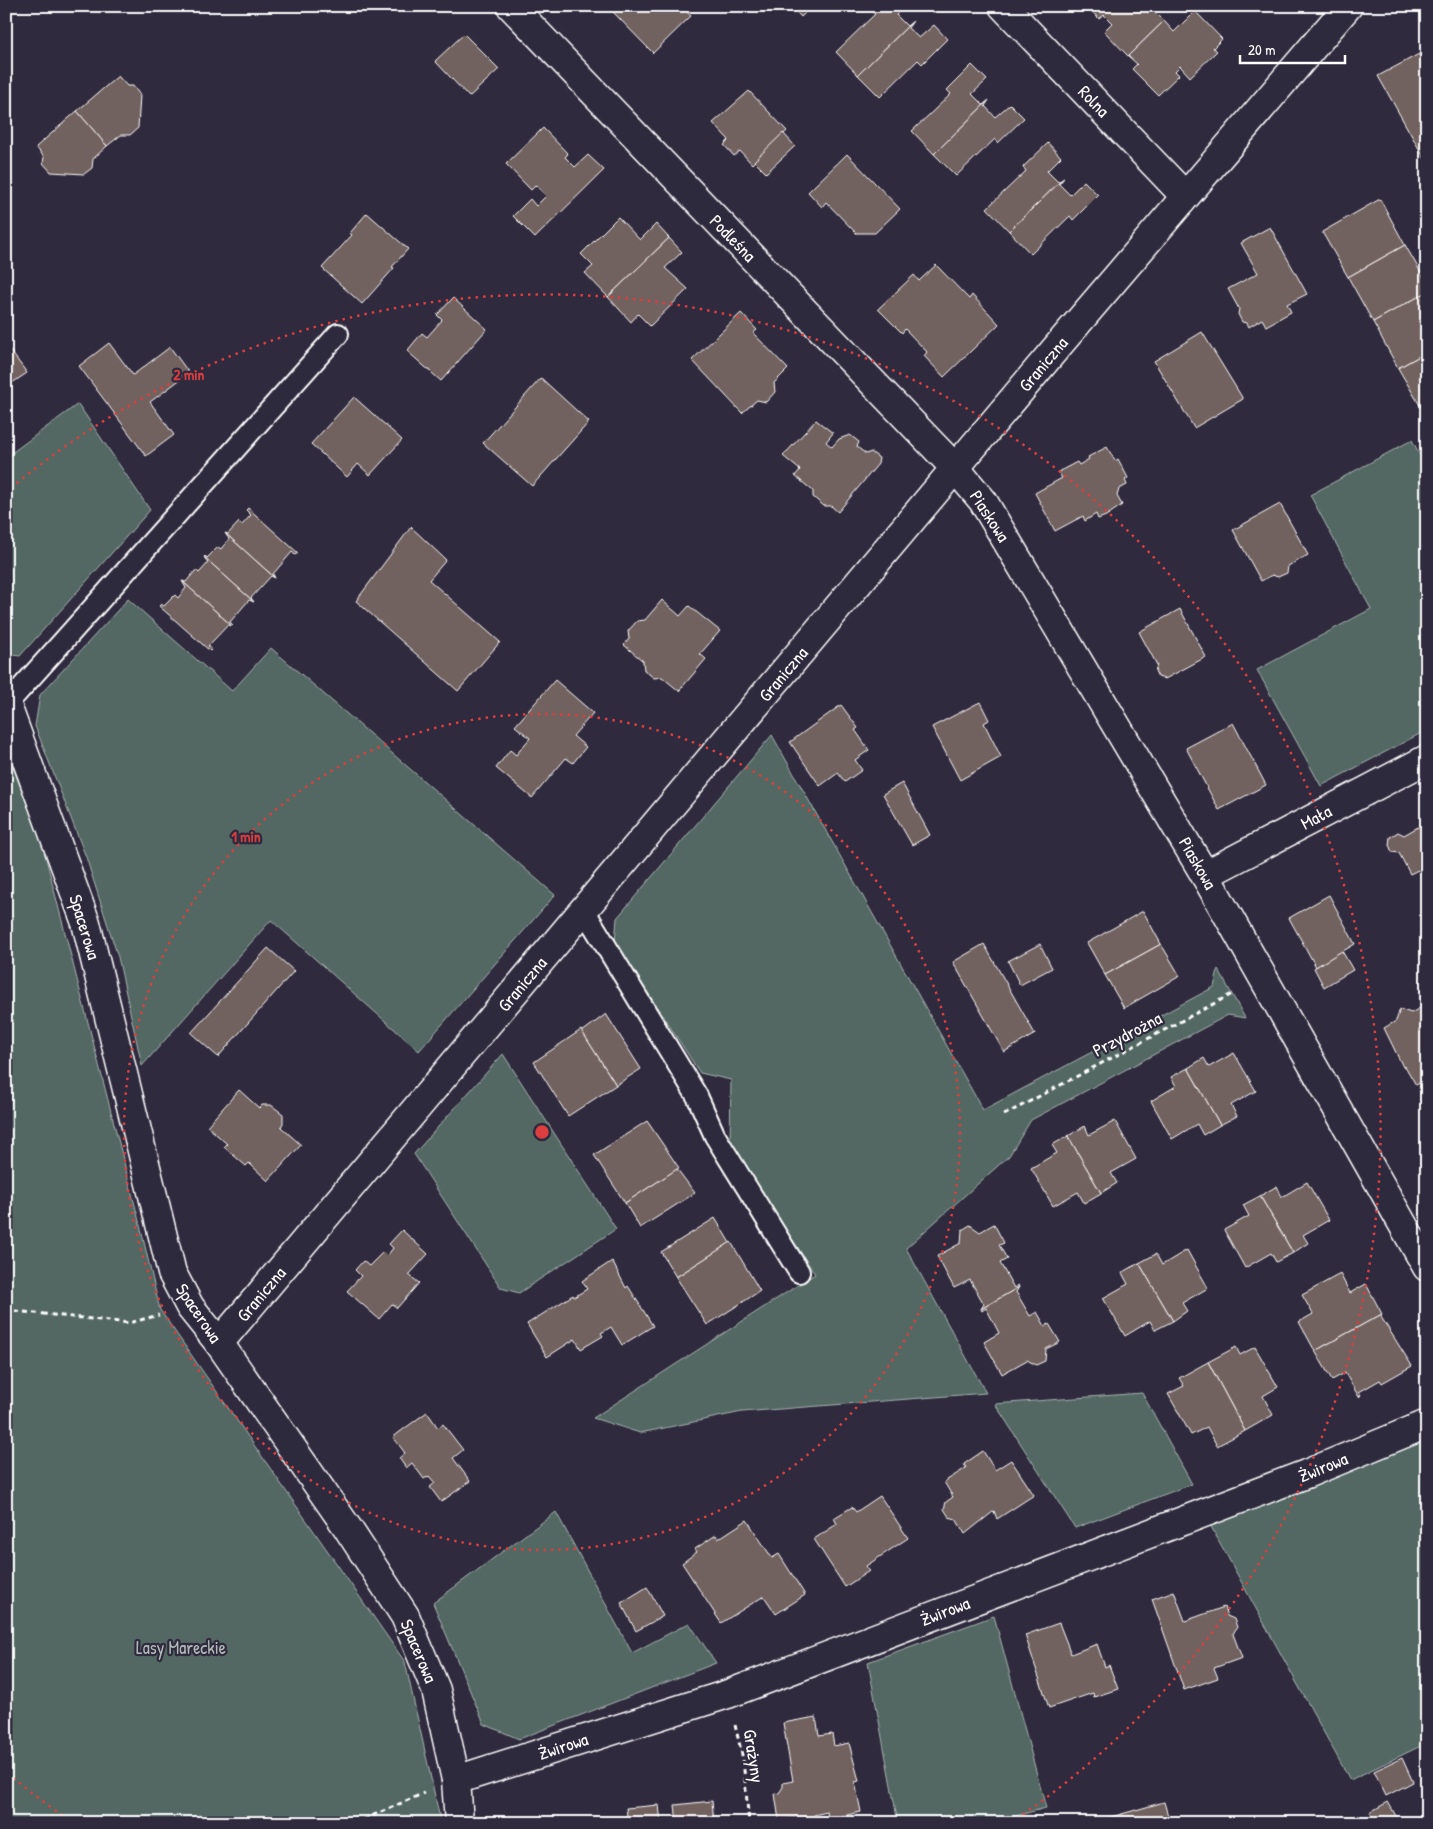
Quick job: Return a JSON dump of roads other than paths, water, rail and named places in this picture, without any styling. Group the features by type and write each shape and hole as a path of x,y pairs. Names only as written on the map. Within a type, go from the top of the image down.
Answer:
{"street":[{"name":"Podleśna","path":"511,6 956,469"},
{"name":"Rolna","path":"1003,6 1185,196"},
{"name":"Graniczna","path":"219,1343 1185,196 1348,6"},
{"name":"Piaskowa","path":"956,469 983,501 1205,874 1427,1267"},
{"name":"Spacerowa","path":"7,704 86,923 172,1273 190,1307 219,1343 347,1527 405,1616 436,1690 456,1780 459,1823"},
{"name":"Mała","path":"1205,874 1427,759"},
{"name":"Żwirowa","path":"456,1780 728,1694 1306,1474 1427,1424"}],"lane":[{"path":"7,704 338,334"},
{"path":"584,910 697,1096 715,1136 799,1272"}],"park label":[{"name":"Lasy Mareckie","path":"181,1647"}]}
